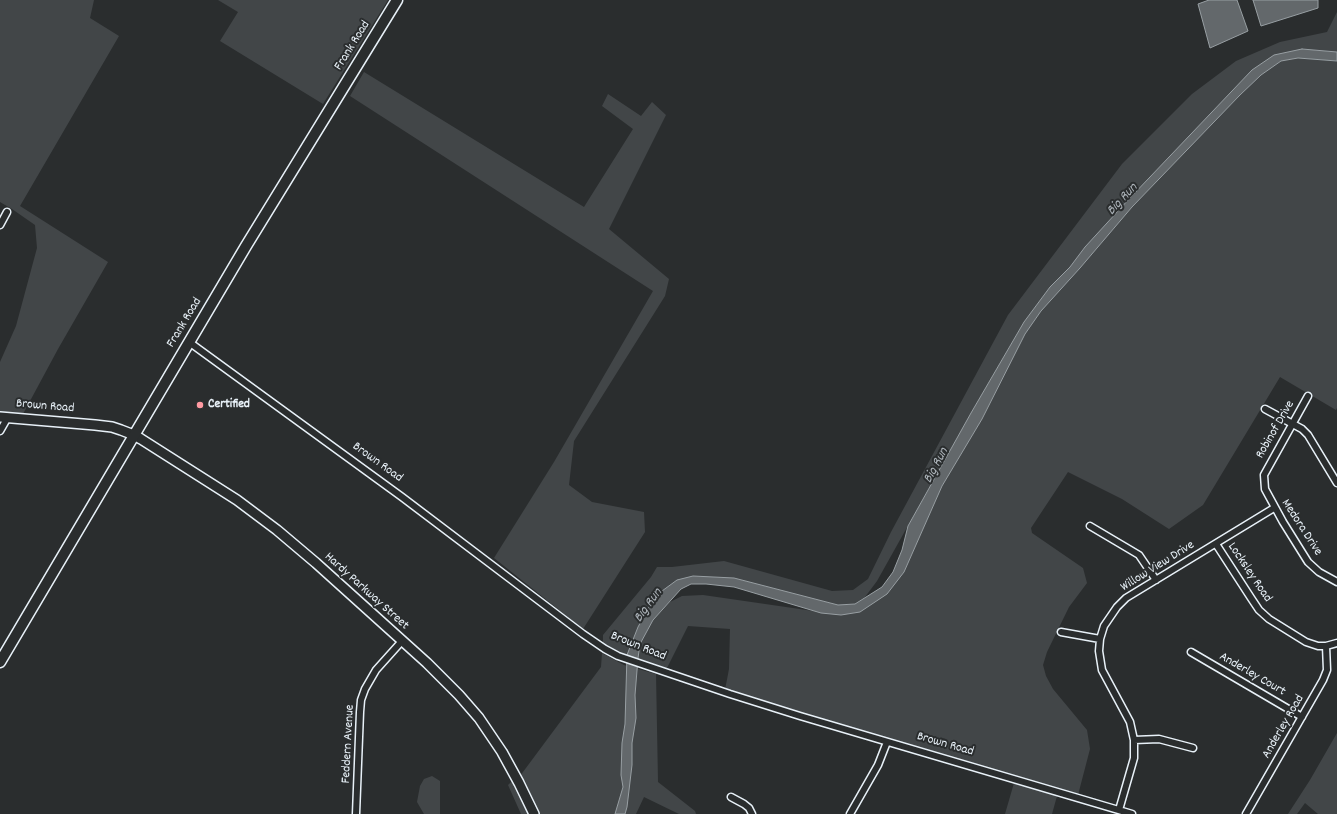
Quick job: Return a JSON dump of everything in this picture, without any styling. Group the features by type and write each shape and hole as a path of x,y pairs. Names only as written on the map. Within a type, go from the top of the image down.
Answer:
{"main road":[{"name":"Frank Road","path":"0,662 270,206 397,0"},
{"name":"Brown Road","path":"4,417 107,426 134,434"},
{"name":"Hardy Parkway Street","path":"134,434 234,498 266,522 316,564 444,680 478,718 512,769 534,814"}],"street":[{"path":"0,225 7,212"},
{"name":"Brown Road","path":"189,342 402,497 605,649 625,659 735,696 1132,814"},
{"name":"Robinof Drive","path":"1264,475 1308,396"},
{"path":"1265,408 1302,429 1308,435 1337,483"},
{"path":"0,431 4,417"},
{"name":"Medora Drive","path":"1264,475 1265,489 1274,508 1299,549 1308,562 1320,572 1337,582"},
{"name":"Willow View Drive","path":"1119,810 1134,758 1134,740 1130,722 1102,670 1099,651 1104,626 1117,606 1126,598 1274,508"},
{"path":"1090,526 1139,555 1156,580"},
{"name":"Locksley Road","path":"1216,544 1259,610 1269,620 1306,642 1318,646 1326,646"},
{"path":"1061,632 1100,640"},
{"name":"Feddern Avenue","path":"356,814 360,712 362,700 365,689 376,670 402,641"},
{"path":"1326,646 1337,643"},
{"name":"Anderley Road","path":"1246,814 1323,680 1327,670 1326,646"},
{"name":"Anderley Court","path":"1192,652 1302,717"},
{"path":"1134,740 1159,740 1193,748"},
{"path":"850,814 878,764 887,742"},
{"path":"732,796 749,808 752,814"}],"shaded area":[{"path":"0,0 94,0 90,18 119,36 20,206 108,262 23,414 0,412 0,362 16,326 37,248 35,225 0,202"},
{"path":"218,0 388,0 323,104 220,41 238,12"},
{"path":"1209,0 1237,0 1248,31 1210,48 1198,4"},
{"path":"1253,0 1318,0 1318,8 1261,26"},
{"path":"1337,12 1337,52 1302,49 1252,70 1129,199 1085,247 1070,267 1050,287 1024,322 877,581 865,597 855,604 838,605 734,578 693,576 638,627 627,655 603,644 603,635 651,577 657,567 672,567 724,561 832,591 853,590 868,579 891,532 1008,315 1122,164 1192,94 1236,61 1280,42 1327,32"},
{"path":"1302,49 1337,52 1337,61 1298,58 1281,61 1261,75 1132,207 1041,311 1025,334 982,419 942,486 904,572 887,594 860,612 841,615 821,613 734,587 691,584 681,589 653,620 640,644 638,658 635,695 636,718 632,743 632,765 627,807 625,814 615,814 623,787 621,775 622,743 625,724 627,655 638,627 650,605 662,591 677,580 693,576 734,578 838,605 855,604 882,587 893,572 902,550 908,526 971,413 1024,322 1050,287 1070,267 1085,247 1129,199 1252,70 1274,55"},
{"path":"1298,58 1337,61 1337,408 1336,410 1280,377 1203,505 1169,529 1122,499 1068,472 1031,528 1032,533 1083,568 1087,583 1069,607 1047,652 1043,665 1046,676 1053,689 1087,730 1090,749 1078,795 725,690 729,669 730,629 688,626 667,668 638,658 640,644 653,620 670,602 682,596 703,595 841,615 904,572 942,486 982,419 1025,334 1041,311 1132,207 1240,95 1261,75 1281,61"},
{"path":"364,72 584,207 633,129 602,106 608,94 641,116 652,102 666,115 609,229 669,279 665,296 574,441 569,485 592,502 644,512 645,532 583,629 494,558 554,462 653,291 350,96"},
{"path":"602,653 624,665 656,674 658,782 695,811 696,814 679,814 644,797 636,814 539,814 520,776 601,667"},
{"path":"1337,733 1337,814 1318,814 1305,803 1297,814 1288,814 1310,780"},
{"path":"432,776 440,781 440,814 424,814 417,802 420,786 424,779"},
{"path":"513,780 529,814 521,814 508,785"},
{"path":"1014,783 1057,796 1052,814 1005,814"}],"place":[{"name":"Certified","path":"200,405"}],"water label":[{"name":"Big Run","path":"1123,200"},
{"name":"Big Run","path":"937,466"},
{"name":"Big Run","path":"649,606"}]}
